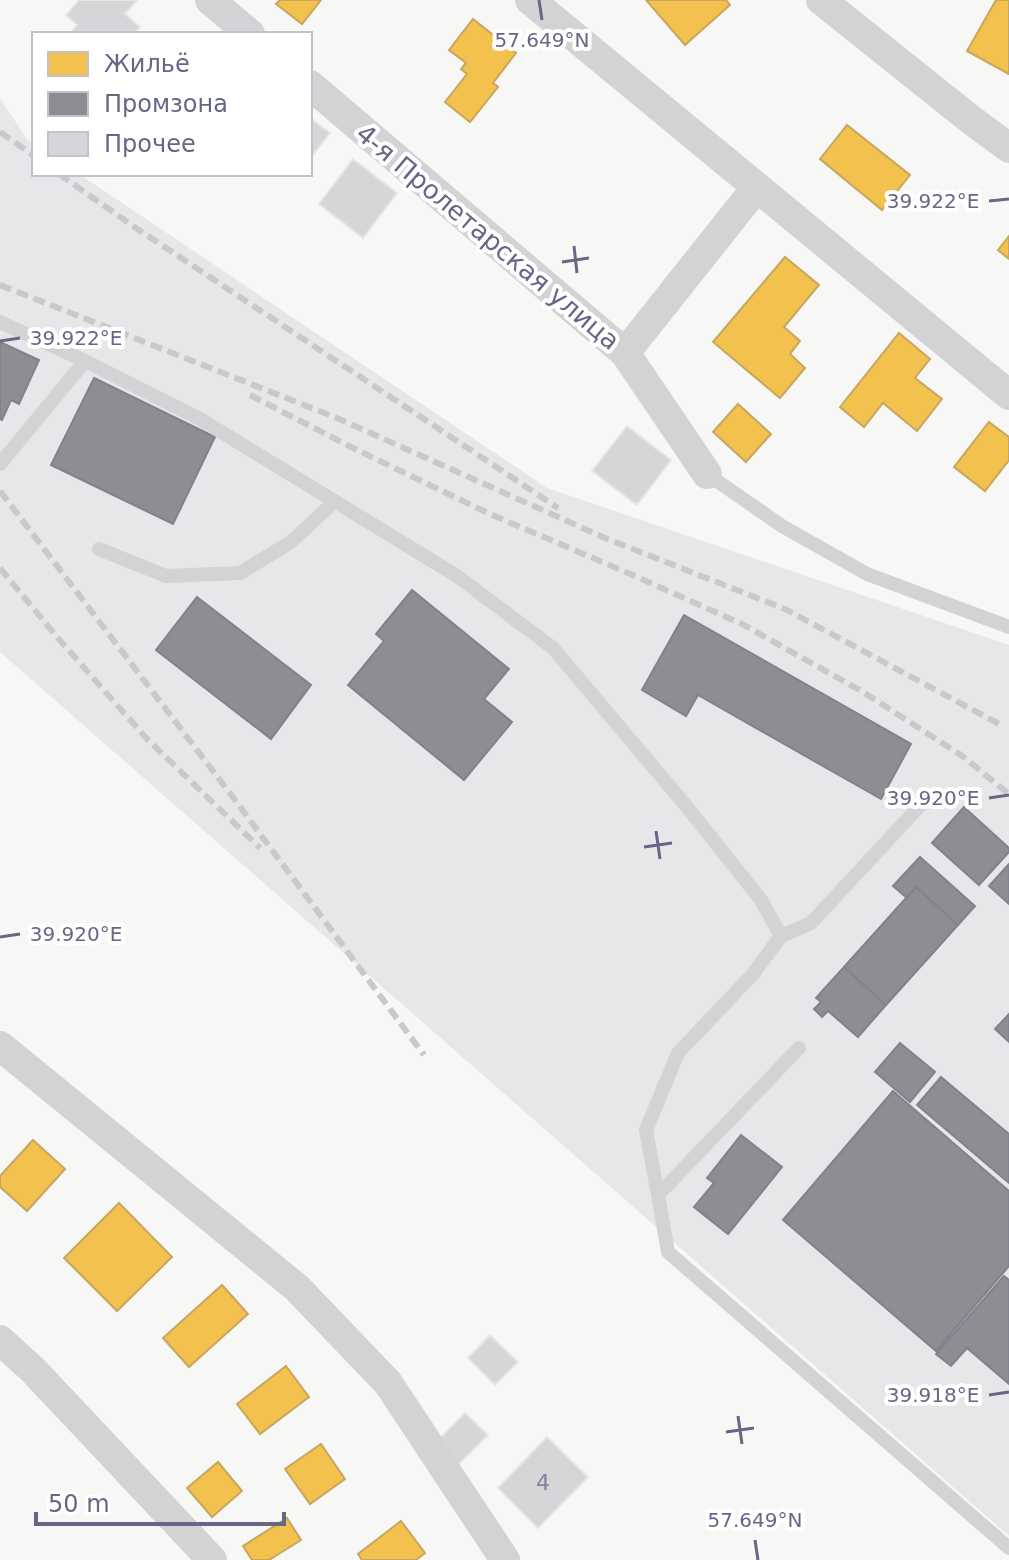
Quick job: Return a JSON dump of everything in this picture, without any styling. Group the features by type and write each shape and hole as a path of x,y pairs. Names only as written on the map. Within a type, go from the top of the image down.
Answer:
{"street":[{"path":"210,0 248,32"},
{"path":"530,0 1009,395"},
{"path":"821,0 1009,148"},
{"name":"4-я Пролетарская улица","path":"312,87 625,353 707,474"},
{"path":"625,353 756,188"},
{"path":"0,1046 297,1288 388,1383 505,1560"},
{"path":"0,1340 33,1370 212,1560"}],"lane":[{"path":"0,322 200,419 457,576 553,648 761,900 781,936"},
{"path":"0,464 85,361"},
{"name":"4-я Пролетарская улица","path":"707,474 782,526 867,574 1009,627"},
{"path":"99,549 166,576 240,573 291,542 335,501"},
{"path":"928,797 811,923 781,936 753,974 678,1053 646,1130 668,1252 1009,1548"},
{"path":"658,1195 799,1048"}],"shaded area":[{"path":"0,98 32,143 32,176 82,176 547,488 1009,645 1009,1536 0,652"}],"building: Жильё":[{"path":"280,0 321,0 302,24 276,4"},
{"path":"646,0 726,0 730,5 685,45"},
{"path":"996,0 1009,0 1009,74 967,51"},
{"path":"473,19 516,53 493,83 498,87 470,122 445,102 467,74 461,69 466,63 449,50"},
{"path":"847,125 910,175 882,210 820,159"},
{"path":"1009,236 1009,259 998,250"},
{"path":"785,257 819,285 784,327 800,341 790,354 805,368 780,398 713,342"},
{"path":"899,333 930,359 915,378 942,399 917,431 883,403 864,427 840,407"},
{"path":"738,404 771,434 746,462 713,432"},
{"path":"989,422 1009,437 1009,460 985,491 954,467"},
{"path":"33,1140 65,1169 27,1211 0,1187 0,1176"},
{"path":"119,1203 172,1257 117,1311 64,1258"},
{"path":"222,1285 248,1314 189,1367 163,1338"},
{"path":"286,1366 309,1397 260,1434 237,1404"},
{"path":"321,1444 345,1479 310,1504 285,1469"},
{"path":"218,1462 242,1491 212,1517 187,1488"},
{"path":"287,1518 301,1540 269,1560 252,1560 243,1546"},
{"path":"401,1521 425,1553 416,1560 362,1560 358,1554"}],"building: Промзона":[{"path":"0,342 39,360 19,404 11,400 2,420 0,419"},
{"path":"94,378 215,437 173,524 51,465"},
{"path":"412,590 509,669 484,699 512,722 464,780 348,685 384,641 376,634"},
{"path":"197,597 311,685 271,739 156,650"},
{"path":"684,615 911,744 881,799 698,695 686,716 642,690"},
{"path":"964,807 1009,848 1009,852 979,885 932,843"},
{"path":"920,857 975,906 958,925 916,887 907,898 893,886"},
{"path":"1009,864 1009,904 989,886"},
{"path":"916,887 958,925 886,1005 844,967"},
{"path":"844,967 886,1005 858,1037 828,1011 822,1017 814,1009 821,1002 816,998"},
{"path":"1009,1014 1009,1042 995,1029"},
{"path":"900,1043 935,1072 910,1102 875,1072"},
{"path":"941,1077 1009,1134 1009,1183 917,1105"},
{"path":"893,1091 1009,1191 1009,1266 936,1351 783,1220"},
{"path":"741,1135 782,1167 728,1234 694,1207 714,1183 707,1178"},
{"path":"1004,1276 1009,1280 1009,1384 967,1348 951,1366 936,1354"}],"building: Прочее":[{"path":"79,0 137,0 125,14 140,27 136,32 71,32 77,25 66,15"},
{"path":"312,120 330,133 312,156"},
{"path":"353,159 397,193 363,238 319,204"},
{"path":"627,426 671,460 637,505 592,471"},
{"path":"490,1335 518,1362 495,1385 468,1358"},
{"path":"465,1413 488,1435 456,1467 434,1444"},
{"path":"547,1437 588,1477 538,1528 498,1488"}],"railway":[{"path":"0,132 32,155"},
{"path":"62,176 558,508"},
{"path":"0,285 337,418 605,538 785,609 1001,725"},
{"path":"250,395 490,514 742,624 863,692 961,755 1009,794"},
{"path":"0,491 424,1055"},
{"path":"0,568 147,739 260,848"}]}
